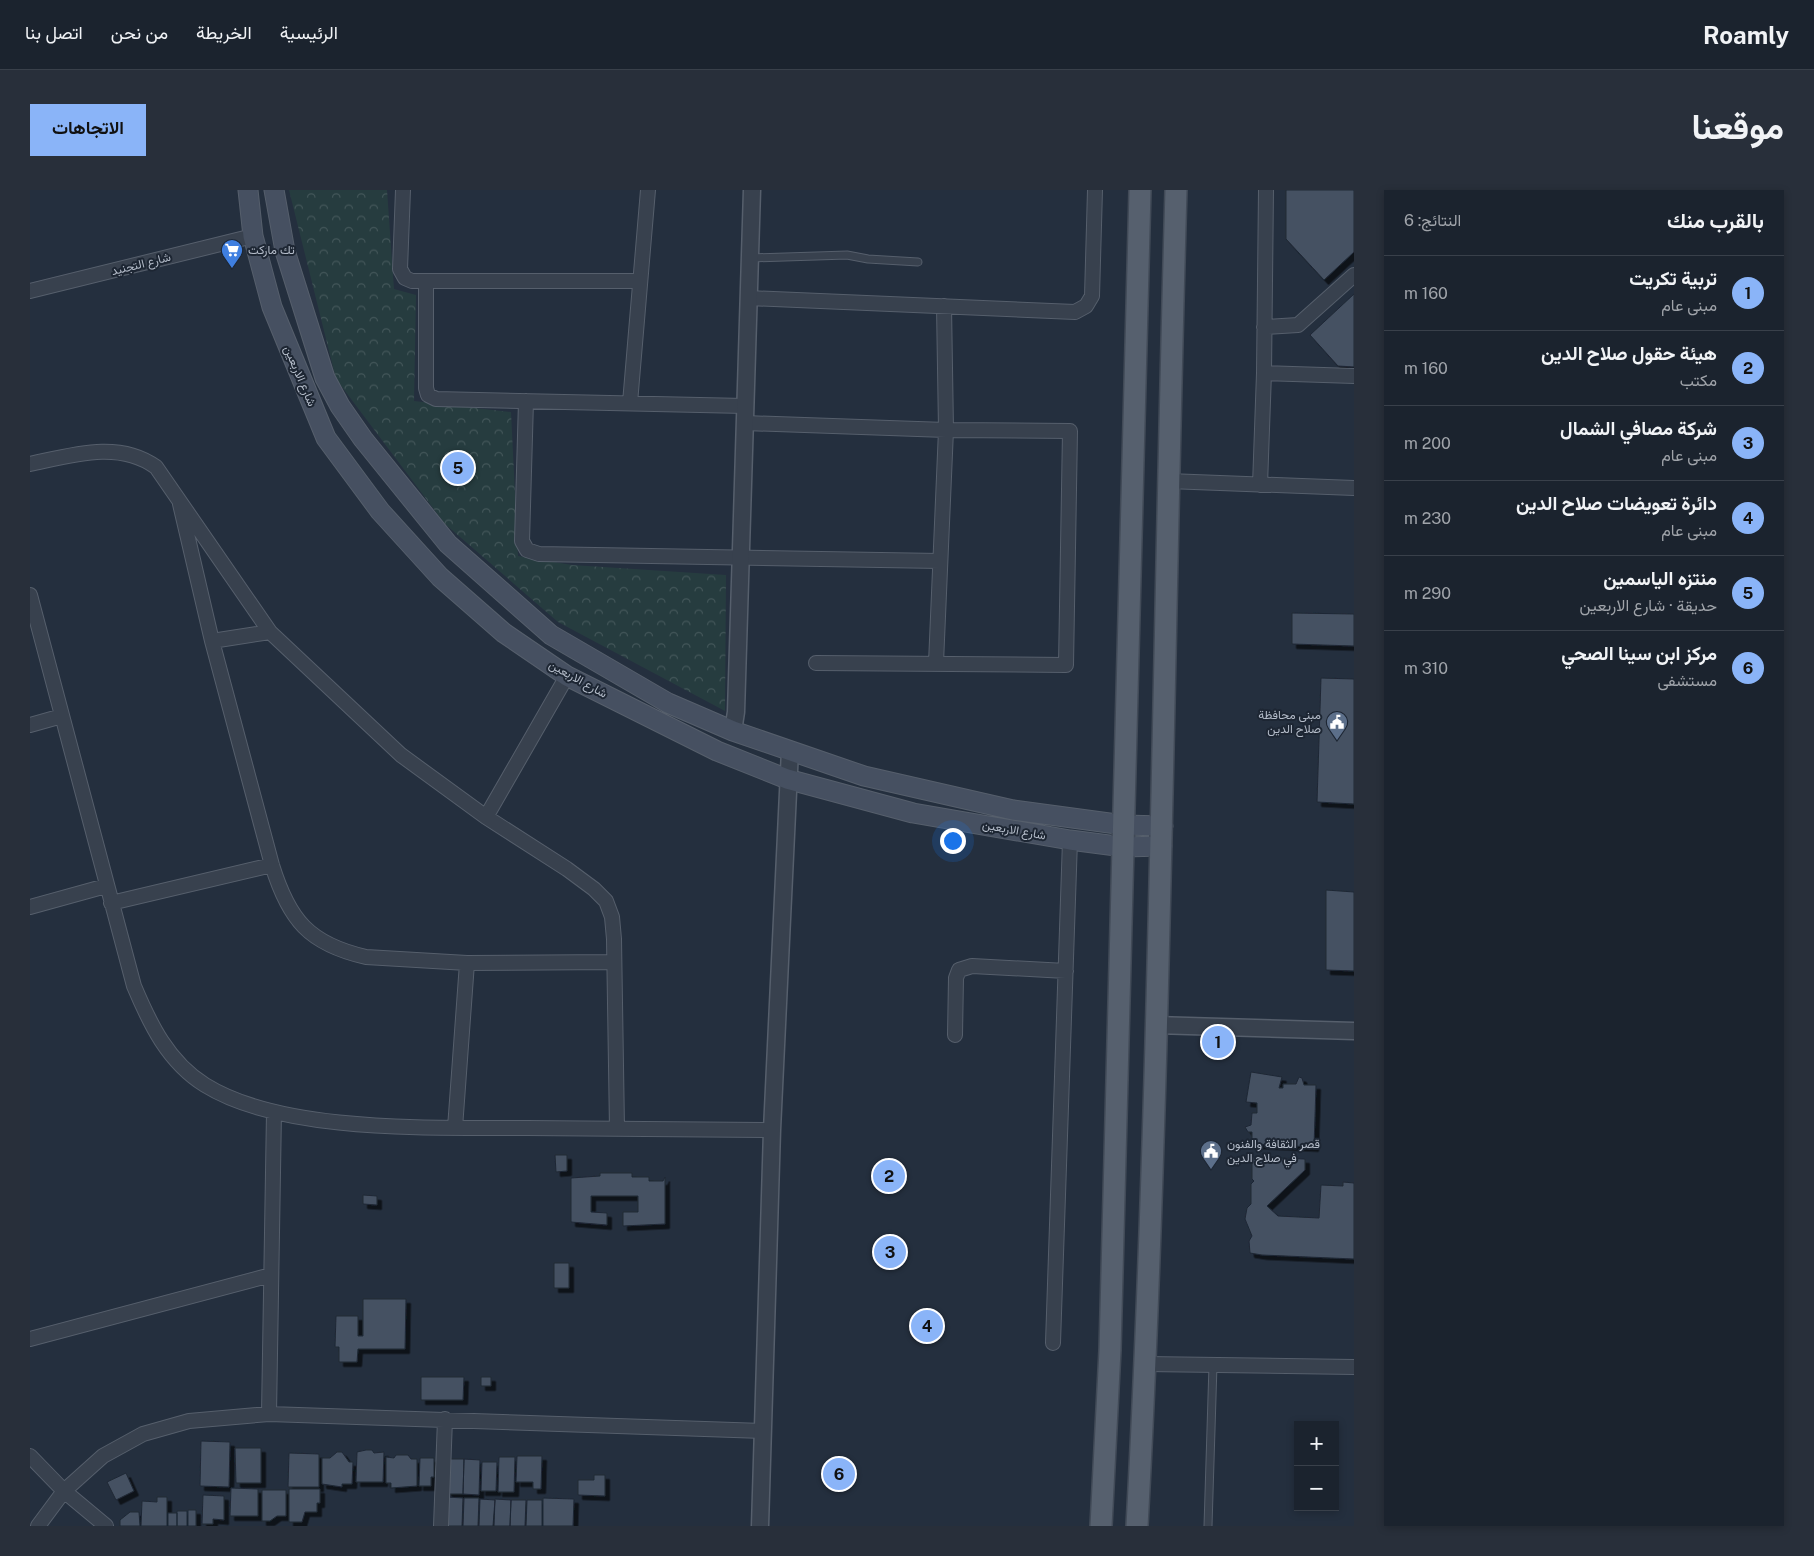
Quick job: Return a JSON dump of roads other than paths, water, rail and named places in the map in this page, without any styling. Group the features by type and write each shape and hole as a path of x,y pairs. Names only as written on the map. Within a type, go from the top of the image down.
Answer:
{"main road":[{"name":"شارع الاربعين","path":"248,190 252,236 272,307 326,438 380,512 440,578 504,633 567,676 717,751 787,779 913,813 1070,840 1124,847 1162,836"},
{"path":"274,190 284,251 325,378 340,406 363,439 448,544 550,635 668,703 733,731 864,776 1013,810 1124,825 1162,836"},
{"path":"1101,1526 1110,1350 1140,190"},
{"path":"1137,1526 1146,1364 1162,836 1168,481 1176,190"},
{"path":"272,307 300,300"}],"street":[{"path":"403,190 400,269 405,278 412,281 640,281"},
{"path":"630,404 648,190"},
{"path":"733,731 752,190"},
{"path":"748,298 1075,312 1086,306 1092,296 1095,190"},
{"path":"1260,485 1264,373 1266,190"},
{"name":"شارع التجنيد","path":"30,291 252,236"},
{"path":"1264,326 1298,325 1354,275"},
{"path":"426,281 428,395 436,399 745,406"},
{"path":"936,663 946,430 944,306"},
{"path":"1264,373 1354,376"},
{"path":"526,401 522,541 527,550 539,554 940,561"},
{"path":"744,423 946,430 1070,431 1066,665 816,663"},
{"path":"30,464 99,452 134,454 156,467 178,496 270,632 401,755 486,817 578,876 606,901 612,917 617,1129"},
{"path":"1168,481 1354,488"},
{"path":"178,496 212,641 272,865 279,889 297,921 308,931 336,947 350,953 374,958 467,963 614,962"},
{"path":"30,594 134,986 163,1045 189,1074 204,1085 245,1104 274,1112 348,1123 455,1128 772,1130"},
{"path":"212,641 270,632"},
{"path":"486,817 567,676"},
{"path":"30,725 62,716"},
{"path":"760,1526 772,1130 787,779 790,750"},
{"path":"1053,1343 1070,840"},
{"path":"111,904 272,865"},
{"path":"30,907 106,886"},
{"path":"455,1128 467,963"},
{"path":"955,1035 956,978 959,970 972,966 1066,971"},
{"path":"1155,1026 1354,1031"},
{"path":"270,1414 274,1112"},
{"path":"30,1339 271,1275"},
{"path":"1146,1364 1354,1366"},
{"path":"38,1526 64,1491 103,1456 143,1434 189,1421 270,1414 763,1431"},
{"path":"441,1526 445,1419"},
{"path":"30,1456 64,1491 106,1526"}],"lane":[{"path":"750,258 847,255 868,259 918,262"},
{"path":"1208,1526 1213,1365"}],"place":[{"name":"تك ماركت","path":"232,269"},
{"name":"منتزه الياسمين","path":"458,468"},
{"name":"مبنى محافظة صلاح الدين","path":"1337,741"},
{"name":"تربية تكريت","path":"1218,1042"},
{"name":"قصر الثقافة والفنون في صلاح الدين","path":"1211,1170"},
{"name":"هيئة حقول صلاح الدين","path":"889,1176"},
{"name":"شركة مصافي الشمال","path":"890,1252"},
{"name":"دائرة تعويضات صلاح الدين","path":"927,1326"},
{"name":"مركز ابن سينا الصحي","path":"839,1474"}]}
